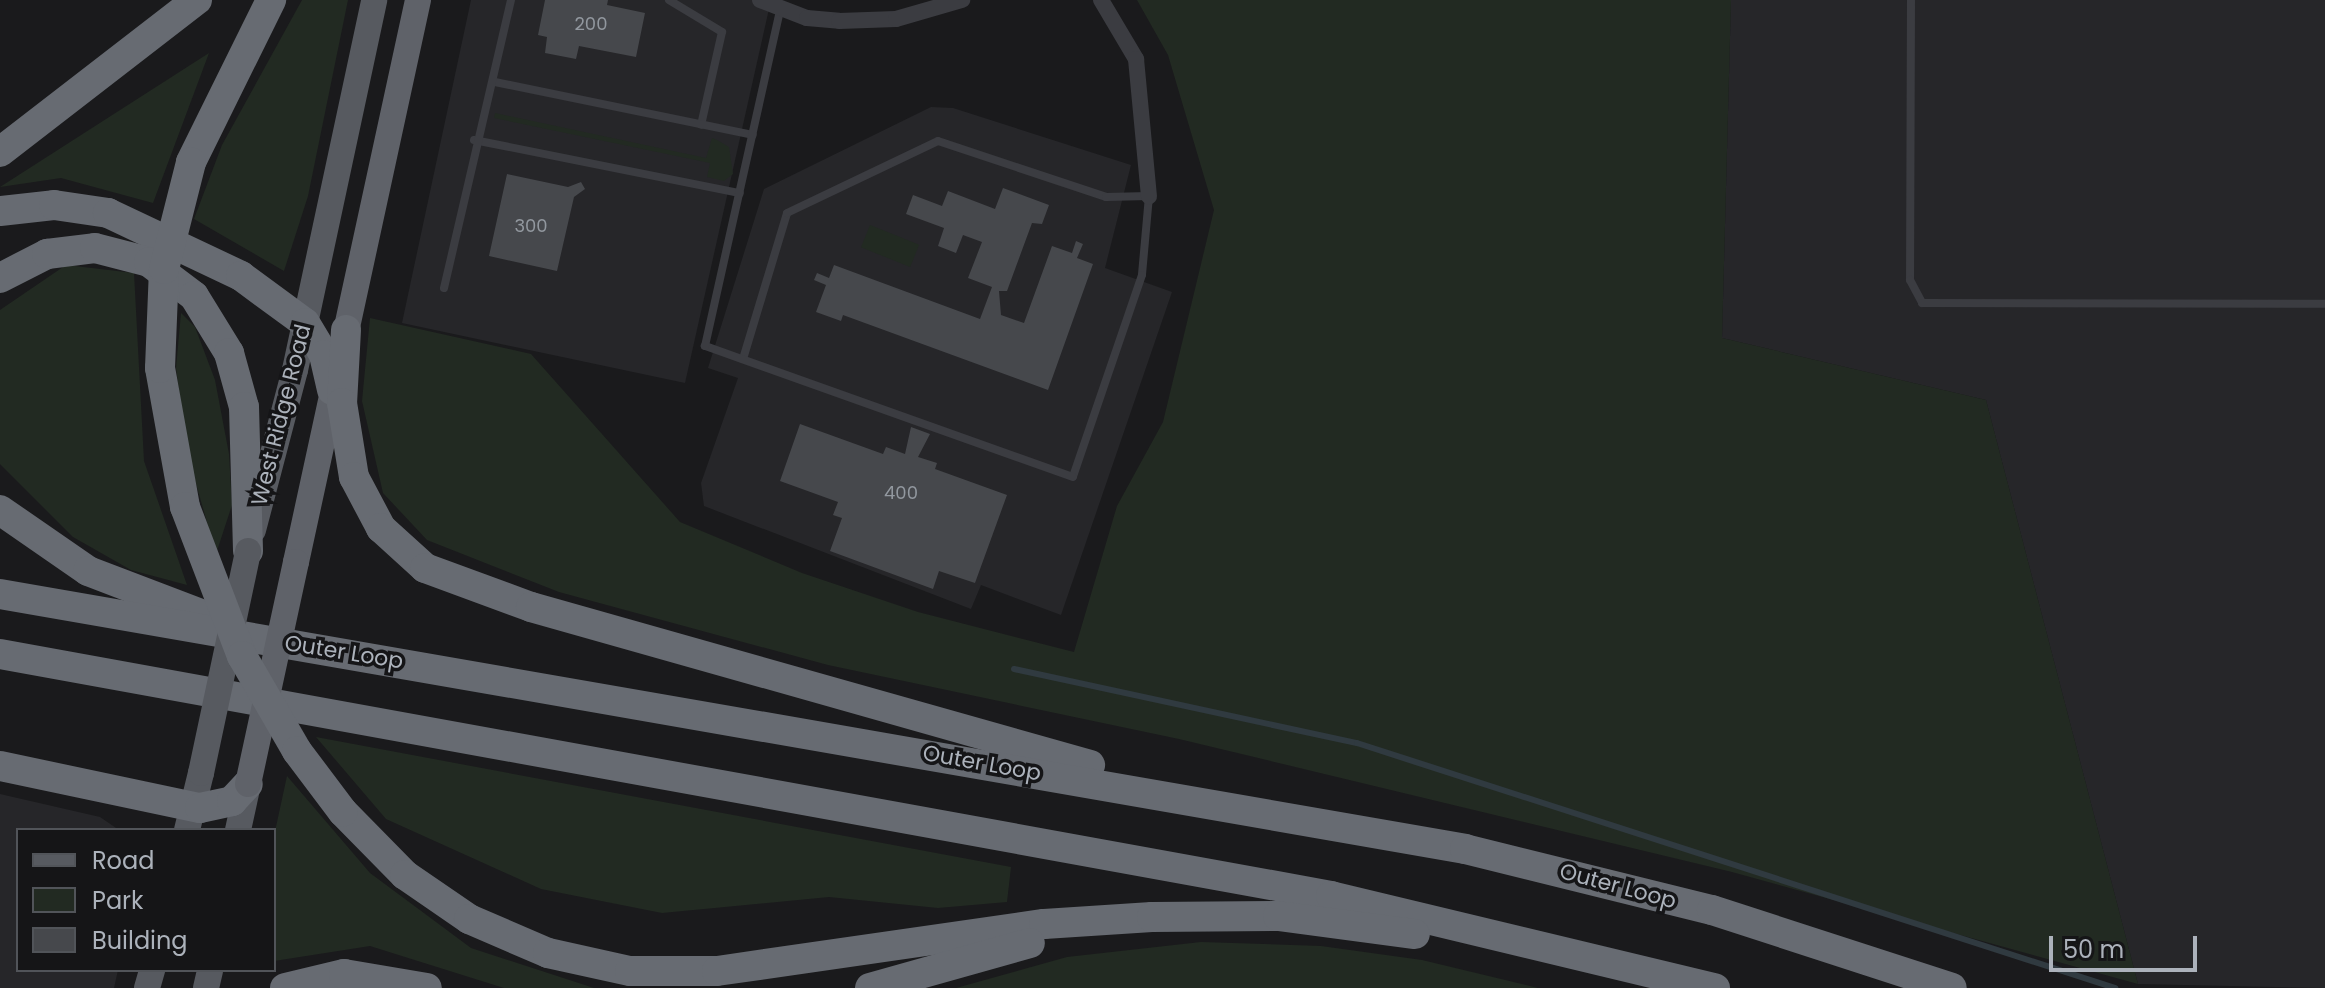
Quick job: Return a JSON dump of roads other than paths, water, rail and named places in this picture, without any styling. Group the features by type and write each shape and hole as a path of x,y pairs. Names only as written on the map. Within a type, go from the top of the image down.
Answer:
{"highway":[{"path":"0,152 197,0"},
{"path":"271,0 191,162 164,269 160,368 185,507 246,664 343,812 393,866 455,911 535,949 615,969 717,971 1044,924 1175,916 1317,919 1685,980"},
{"name":"West Ridge Road","path":"248,784 418,0"},
{"path":"0,211 66,205 128,219 254,283 305,323 324,355 332,394"},
{"path":"0,278 47,254 105,249 149,262 194,296 223,340 242,393 250,455 248,551"},
{"path":"346,330 342,411 354,477 387,536 434,573 531,607 1289,817"},
{"path":"0,510 38,542 103,578 197,613 333,649"},
{"name":"Outer Loop","path":"0,594 333,649 1289,817 1618,885 1952,988"},
{"path":"0,654 1331,896 1715,988"},
{"path":"0,766 190,819 226,804 248,784"},
{"path":"870,988 1027,944 1175,916"},
{"path":"285,988 344,974 427,988"}],"main road":[{"name":"West Ridge Road","path":"190,819 248,551 305,323 374,0"},
{"name":"West Ridge Road","path":"238,828 248,784"}],"street":[{"path":"760,0 780,10 866,21 925,13 962,0"},
{"path":"1101,0 1136,59 1149,196"}],"lane":[{"path":"444,288 474,140 495,82 511,0"},
{"path":"669,0 722,32 701,125"},
{"path":"1911,0 1910,280 1922,303 2325,304"},
{"path":"743,359 787,213 922,147 958,145 1106,197 1149,196 1136,299 1073,477 705,346 780,10"},
{"path":"495,82 753,135"},
{"path":"474,140 740,193"}],"waterway":[{"path":"1014,669 1357,743 2115,988"}]}
